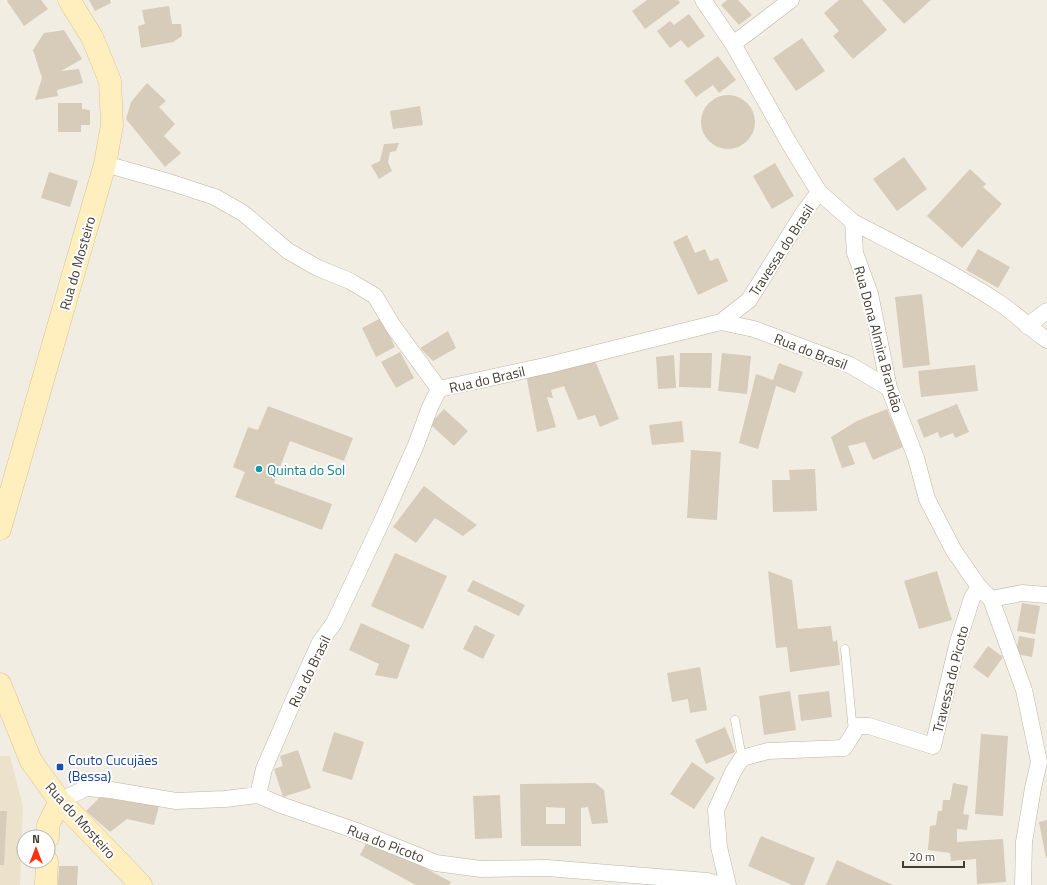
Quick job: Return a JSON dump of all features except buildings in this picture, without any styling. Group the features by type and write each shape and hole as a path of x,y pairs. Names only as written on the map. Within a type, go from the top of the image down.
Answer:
{"main road":[{"name":"Rua do Mosteiro","path":"0,529 106,164 112,125 110,81 92,37 69,0"},
{"name":"Rua do Mosteiro","path":"0,684 30,761 60,801 141,885"},
{"path":"48,829 48,825 60,801"},
{"path":"46,885 47,869"}],"street":[{"path":"703,0 733,44 789,143 819,192 853,222 945,270 1002,305 1027,326 1047,340"},
{"path":"733,44 791,0"},
{"path":"106,164 215,197 243,213 288,251 318,268 350,281 375,296 393,326 439,389"},
{"name":"Travessa do Brasil","path":"721,322 749,300 819,192"},
{"name":"Rua Dona Almira Brandão","path":"853,222 855,253 870,294 889,388 916,458 927,499 954,551 979,587 991,599 1024,690 1043,762 1033,788 1024,842 1023,885"},
{"path":"1027,326 1047,311"},
{"name":"Rua do Brasil","path":"258,795 264,769 295,697 320,642 334,623 416,445 430,407 439,389 549,365 721,322 754,329 850,365 889,388"},
{"name":"Travessa do Picoto","path":"742,758 768,751 844,748 858,726 869,726 933,746 958,642 972,598 979,587"},
{"path":"991,599 1022,593 1047,595"},
{"path":"728,885 719,847 716,810 733,772 742,758"},
{"path":"60,801 86,788 111,790 176,801 225,799 258,795"},
{"name":"Rua do Picoto","path":"258,795 281,805 354,830 436,863 481,869 547,868 706,881 721,885"}],"lane":[{"path":"845,649 853,734"},
{"path":"735,720 742,758"}],"shaded area":[{"path":"0,756 10,756 23,806 22,829 16,829 16,869 21,869 20,885 0,885"}],"place":[{"name":"Quinta do Sol","path":"259,469"},
{"name":"Couto Cucujães (Bessa)","path":"60,767"}]}
